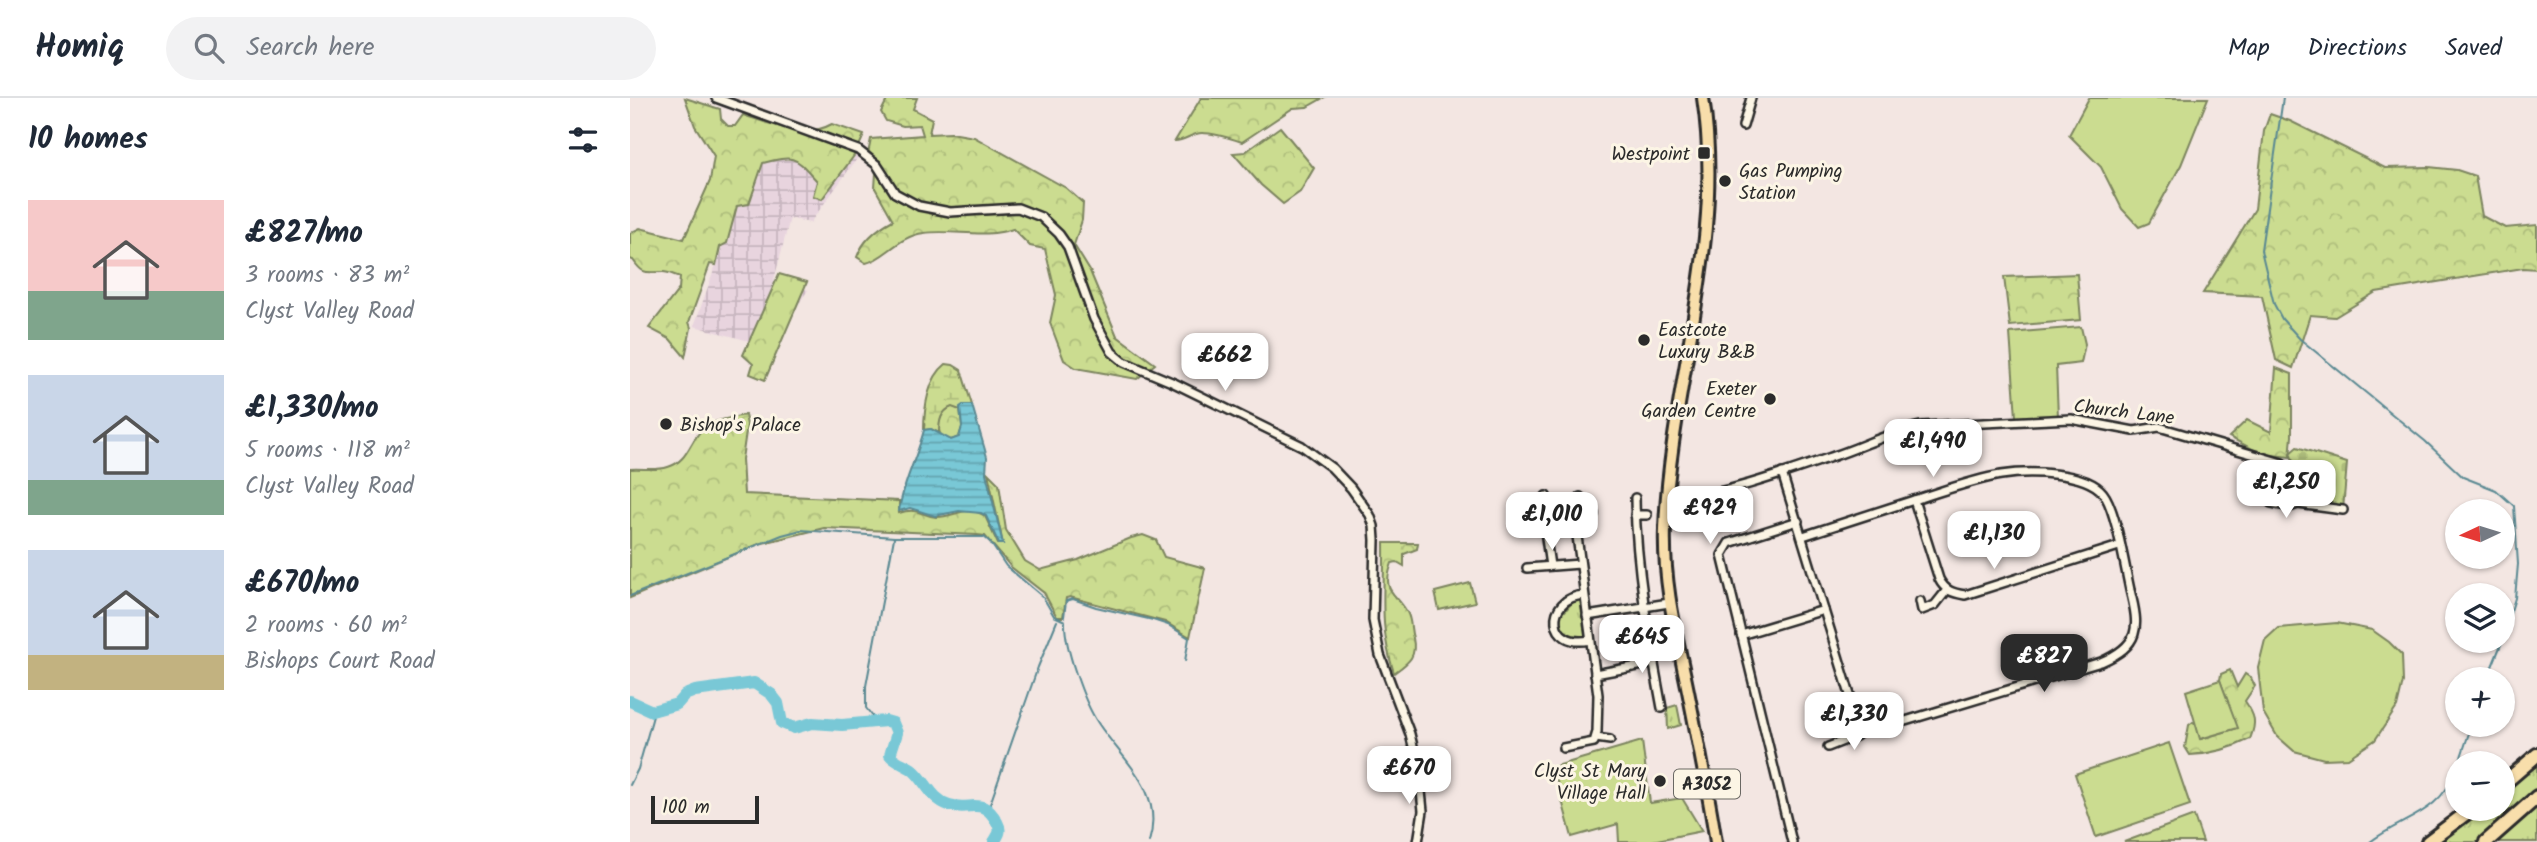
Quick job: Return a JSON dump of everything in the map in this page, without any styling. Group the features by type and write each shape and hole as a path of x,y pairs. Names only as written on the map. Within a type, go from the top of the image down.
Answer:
{"highway":[{"path":"2515,774 2537,755"},
{"path":"2486,842 2537,797"},
{"path":"2428,842 2456,821"}],"main road":[{"name":"A3052","path":"1703,98 1708,161 1708,221 1668,502 1665,548 1669,603 1703,765 1716,842"}],"street":[{"path":"716,98 858,150 877,165 895,193 919,206 950,212 1018,208 1041,217 1068,247 1094,319 1112,352 1124,362 1174,383 1302,446 1332,468 1351,488 1370,515 1374,526 1372,608 1375,631 1380,655 1410,734 1419,771 1423,811 1418,842"},
{"path":"1743,127 1751,98"},
{"name":"Church Lane","path":"1668,502 1732,489 1782,474 1899,431 1921,426 2071,419 2134,431 2159,427 2282,463 2292,472 2298,504"},
{"path":"1782,474 1858,721 1864,729"},
{"path":"1803,536 1952,488 2002,475 2078,479 2103,492 2112,512 2136,614 2133,636 2122,653 2101,662 1882,728 1864,729 1856,736 1828,747"},
{"path":"1546,496 1544,524 1550,566"},
{"path":"1580,497 1577,536 1598,695 1596,738"},
{"path":"1635,498 1636,553 1662,708"},
{"path":"1914,500 1939,579 1947,590 1965,595 2119,546"},
{"path":"2271,503 2290,507 2298,504 2343,510"},
{"path":"1579,513 1594,513"},
{"path":"1635,516 1647,515"},
{"path":"1792,842 1723,555 1724,547 1729,543 1798,521"},
{"path":"1527,568 1580,564"},
{"path":"1920,601 1923,613 1935,605 1947,590"},
{"path":"1584,595 1573,596 1561,604 1556,623 1559,632 1568,640 1590,640"},
{"path":"1587,615 1669,603"},
{"path":"1741,635 1824,610"},
{"path":"1595,674 1654,663"},
{"path":"1563,748 1594,741 1596,738 1611,740"}],"shaded area":[{"path":"767,122 859,156 810,223 790,218 774,280 808,290 788,320 778,349 694,326"}],"green space":[{"path":"685,98 720,109 721,119 728,126 735,126 743,115 799,131 821,129 832,124 864,135 856,153 822,199 813,196 817,181 799,162 782,159 763,163 749,204 737,206 727,243 720,247 716,265 710,264 689,322 691,328 685,357 670,339 649,328 679,289 680,277 640,269 630,259 630,233 640,228 684,239 710,181 714,156 695,126"},
{"path":"888,98 917,98 913,109 932,119 929,134 951,133 974,137 1066,188 1083,203 1082,220 1074,245 1090,271 1117,336 1155,364 1137,379 1076,368 1064,360 1050,323 1056,295 1045,249 1030,246 1013,229 980,234 924,233 907,238 873,261 866,263 857,257 872,235 893,220 875,188 876,173 868,154 871,139 923,135 920,125 903,126 886,121 881,112"},
{"path":"1201,98 1323,98 1307,107 1293,108 1242,142 1202,133 1175,141"},
{"path":"2089,98 2208,98 2181,165 2149,223 2139,227 2122,209 2101,167 2069,135"},
{"path":"2270,114 2290,121 2385,168 2429,167 2457,170 2475,176 2482,216 2505,228 2537,225 2537,269 2523,268 2376,292 2335,317 2310,315 2293,368 2276,360 2262,296 2203,293 2255,209 2264,131"},
{"path":"1280,127 1314,168 1300,192 1283,204 1261,185 1233,153 1245,152"},
{"path":"779,274 807,282 765,380 750,374 753,364 743,355"},
{"path":"2077,274 2081,320 2010,326 2004,277"},
{"path":"2081,327 2085,344 2081,363 2056,366 2058,417 2016,417 2010,333"},
{"path":"946,364 961,370 972,405 963,405 960,410 952,407 945,411 940,421 939,433 931,429 924,430 926,403 931,385"},
{"path":"2276,368 2292,374 2290,457 2262,454 2229,437 2247,420 2271,432"},
{"path":"952,406 960,410 962,427 959,437 951,440 942,437 939,424 942,415"},
{"path":"745,415 747,425 742,459 744,494 899,501 899,513 915,511 936,517 972,511 985,516 998,544 1003,544 988,473 999,484 1006,530 1025,561 1040,570 1078,560 1131,538 1143,535 1156,540 1164,557 1205,568 1190,637 1165,622 1070,597 1066,598 1063,617 1057,617 1044,593 1011,567 985,536 977,535 824,528 759,544 630,598 630,469 659,469 675,464 708,425"},
{"path":"2297,447 2347,463 2343,510 2299,503 2297,478 2301,466 2294,463 2290,453"},
{"path":"1384,543 1418,543 1417,549 1404,554 1404,566 1397,562 1392,563 1389,573 1391,591 1409,615 1414,645 1411,658 1394,673 1384,623"},
{"path":"1470,583 1475,602 1439,610 1435,592"},
{"path":"1575,599 1580,600 1586,638 1582,639 1564,634 1558,621 1561,609 1565,611"},
{"path":"2337,623 2372,630 2389,642 2402,655 2403,682 2397,707 2375,740 2348,758 2324,759 2294,751 2277,736 2263,712 2258,668 2265,640 2278,628"},
{"path":"2230,670 2237,687 2245,674 2255,686 2245,701 2254,719 2250,739 2221,750 2190,755 2185,747 2189,725 2193,722 2201,739 2237,728 2220,680 2221,674"},
{"path":"2220,680 2238,728 2200,739 2186,691"},
{"path":"1677,705 1681,725 1668,729 1667,708"},
{"path":"1642,741 1650,803 1682,798 1702,831 1647,842 1619,842 1618,824 1572,837 1553,767"},
{"path":"2169,743 2190,805 2096,837 2075,774"},
{"path":"2537,760 2537,793 2515,812 2515,779"},
{"path":"2537,802 2537,842 2490,842 2515,821"},
{"path":"2194,816 2203,842 2124,842"},
{"path":"2463,821 2504,821 2479,842 2434,842"}],"water":[{"path":"972,405 987,457 986,473 1003,544 999,544 986,516 981,513 959,511 935,516 910,508 899,511 924,430 931,429 951,440 959,437 962,427 960,407"}],"waterway":[{"path":"2283,98 2261,250 2274,304 2282,319 2300,339 2425,441 2463,477 2496,490 2514,506 2518,564 2515,598"},
{"path":"630,596 782,535 801,530 894,537 984,537 1006,566 1043,597 1054,616 1065,621 1071,659 1087,702 1098,723 1139,778 1146,792 1151,807 1149,842"},
{"path":"877,722 866,708 866,686 894,538"},
{"path":"1064,617 1066,601 1073,599 1168,625 1189,638 1185,661"},
{"path":"988,810 1057,621"},
{"path":"2492,667 2498,653"},
{"path":"630,701 652,711 677,704 685,695 695,691 754,683 771,694 778,703 782,723 794,728 812,723 893,723 897,733 890,755 913,770 943,802 957,807 981,807 992,814 1000,830 994,842"},
{"path":"630,785 638,769 653,716 652,711"},
{"path":"2463,751 2468,737"},
{"path":"2370,842 2420,813 2445,791"}],"place":[{"name":"Westpoint","path":"1704,153"},
{"name":"Gas Pumping Station","path":"1725,181"},
{"name":"Eastcote Luxury B&B","path":"1644,340"},
{"name":"Exeter Garden Centre","path":"1770,399"},
{"name":"Bishop's Palace","path":"666,424"},
{"name":"Clyst St Mary Village Hall","path":"1660,781"}]}
